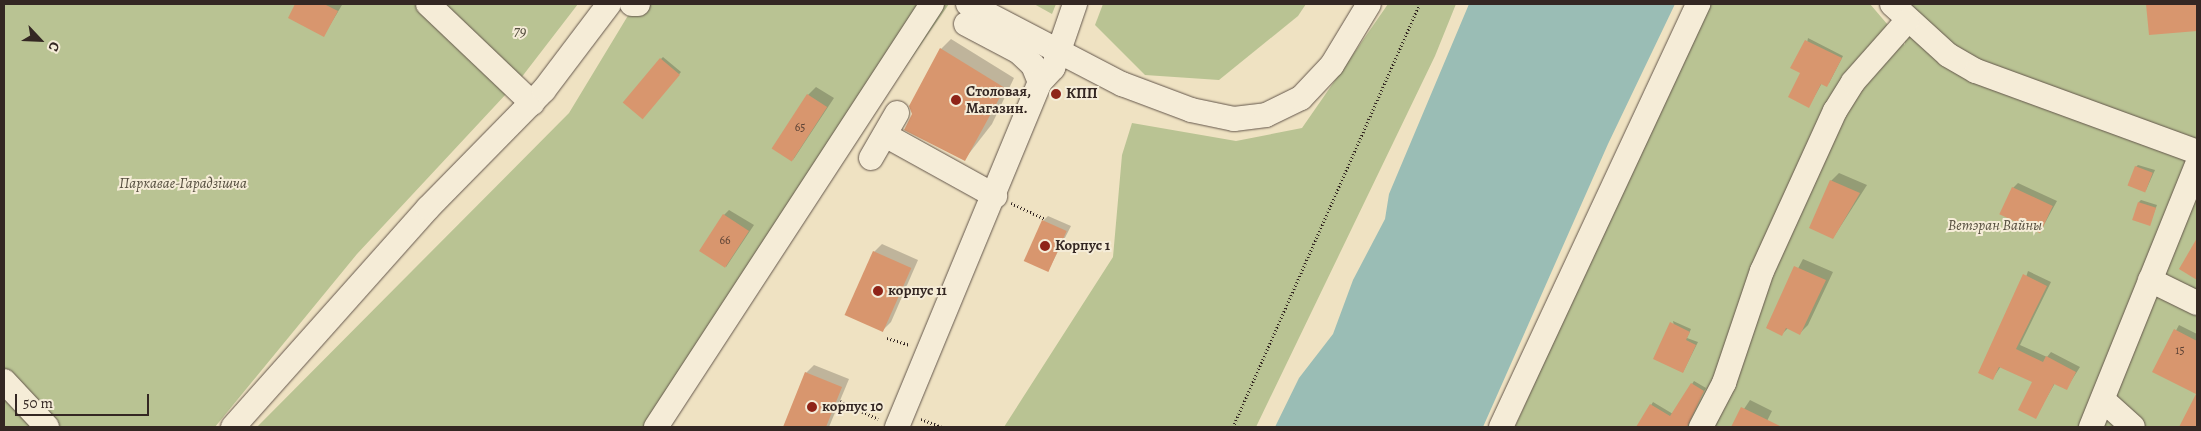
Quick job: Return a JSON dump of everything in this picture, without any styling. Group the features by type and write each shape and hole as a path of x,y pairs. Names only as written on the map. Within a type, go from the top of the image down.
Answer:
{"street":[{"path":"428,4 532,103"},
{"path":"233,427 428,208 532,103 609,4"},
{"path":"632,4 638,4"},
{"path":"656,427 932,4"},
{"path":"897,427 995,196 1040,82 1053,68 1057,50 1075,4"},
{"path":"967,14 1057,50 1155,98 1190,110 1251,118 1285,108 1316,84 1369,4"},
{"path":"1501,427 1698,4"},
{"path":"1892,4 1907,21 1948,55 1976,71 2197,152"},
{"path":"967,14 1019,52 1032,65 1040,82"},
{"path":"1701,427 1724,383 1762,271 1832,118 1853,82 1907,21"},
{"path":"871,158 896,114"},
{"path":"885,135 995,196"},
{"path":"2091,427 2197,164"},
{"path":"2150,280 2197,303"},
{"path":"4,381 47,427"},
{"path":"2103,400 2133,427"}],"path":[{"path":"1233,427 1420,4"},
{"path":"995,196 1045,219"},
{"path":"840,401 897,427"}],"green space":[{"name":"Паркавае-Гарадзішча","path":"4,4 578,4 521,78 357,254 215,427 4,427"},
{"path":"635,4 949,4 656,427 257,427 569,113"},
{"path":"1034,4 1056,4 1052,14"},
{"path":"1103,4 1306,4 1298,16 1219,80 1145,75 1095,25"},
{"path":"1388,4 1456,4 1435,56 1256,427 1004,427 1113,257 1122,155 1132,123 1236,141 1302,128"},
{"name":"Ветэран Вайны","path":"1703,4 1870,4 1905,45 1903,4 2197,4 2197,427 1515,427"}],"water":[{"path":"1469,4 1675,4 1608,144 1483,427 1275,427 1299,378 1333,334 1353,280 1385,219 1389,194"}],"building":[{"path":"295,4 324,4 338,11 324,37 288,18"},
{"path":"2146,4 2196,4 2197,31 2149,35"},
{"path":"1805,40 1842,58 1827,87 1821,84 1809,108 1788,97 1800,73 1790,68"},
{"name":"Столовая, Магазин.","path":"940,48 1005,88 965,161 904,130 912,114 909,106"},
{"path":"660,58 680,75 643,119 623,102"},
{"path":"807,94 827,107 792,162 772,149"},
{"path":"2135,166 2153,173 2145,192 2127,186"},
{"path":"1830,180 1860,193 1833,239 1809,228"},
{"path":"2012,187 2053,206 2040,233 1999,214"},
{"path":"2138,202 2156,208 2150,226 2132,220"},
{"path":"723,214 749,231 725,268 699,251"},
{"name":"Корпус 1","path":"1042,220 1067,231 1048,272 1024,261"},
{"path":"2197,238 2197,280 2179,269"},
{"name":"корпус 11","path":"873,251 911,268 883,332 845,315"},
{"path":"1794,266 1826,280 1800,335 1786,328 1782,336 1766,328"},
{"path":"2023,274 2047,286 2016,349 2043,362 2046,356 2076,372 2067,390 2054,384 2036,419 2018,410 2032,382 1999,367 1993,380 1978,373"},
{"path":"1670,322 1690,332 1686,340 1696,345 1683,373 1653,359"},
{"path":"2174,329 2197,341 2197,427 2179,427 2196,394 2152,372"},
{"name":"корпус 10","path":"805,372 842,387 826,427 783,427"},
{"path":"1691,383 1704,391 1687,427 1636,427 1650,404 1670,416"},
{"path":"1741,407 1782,427 1731,427"}],"place":[{"name":"КПП","path":"1056,94"},
{"name":"Столовая, Магазин.","path":"956,100"},
{"name":"Корпус 1","path":"1045,246"},
{"name":"корпус 11","path":"878,291"},
{"name":"корпус 10","path":"812,407"}],"park label":[{"name":"79","path":"520,32"}]}
